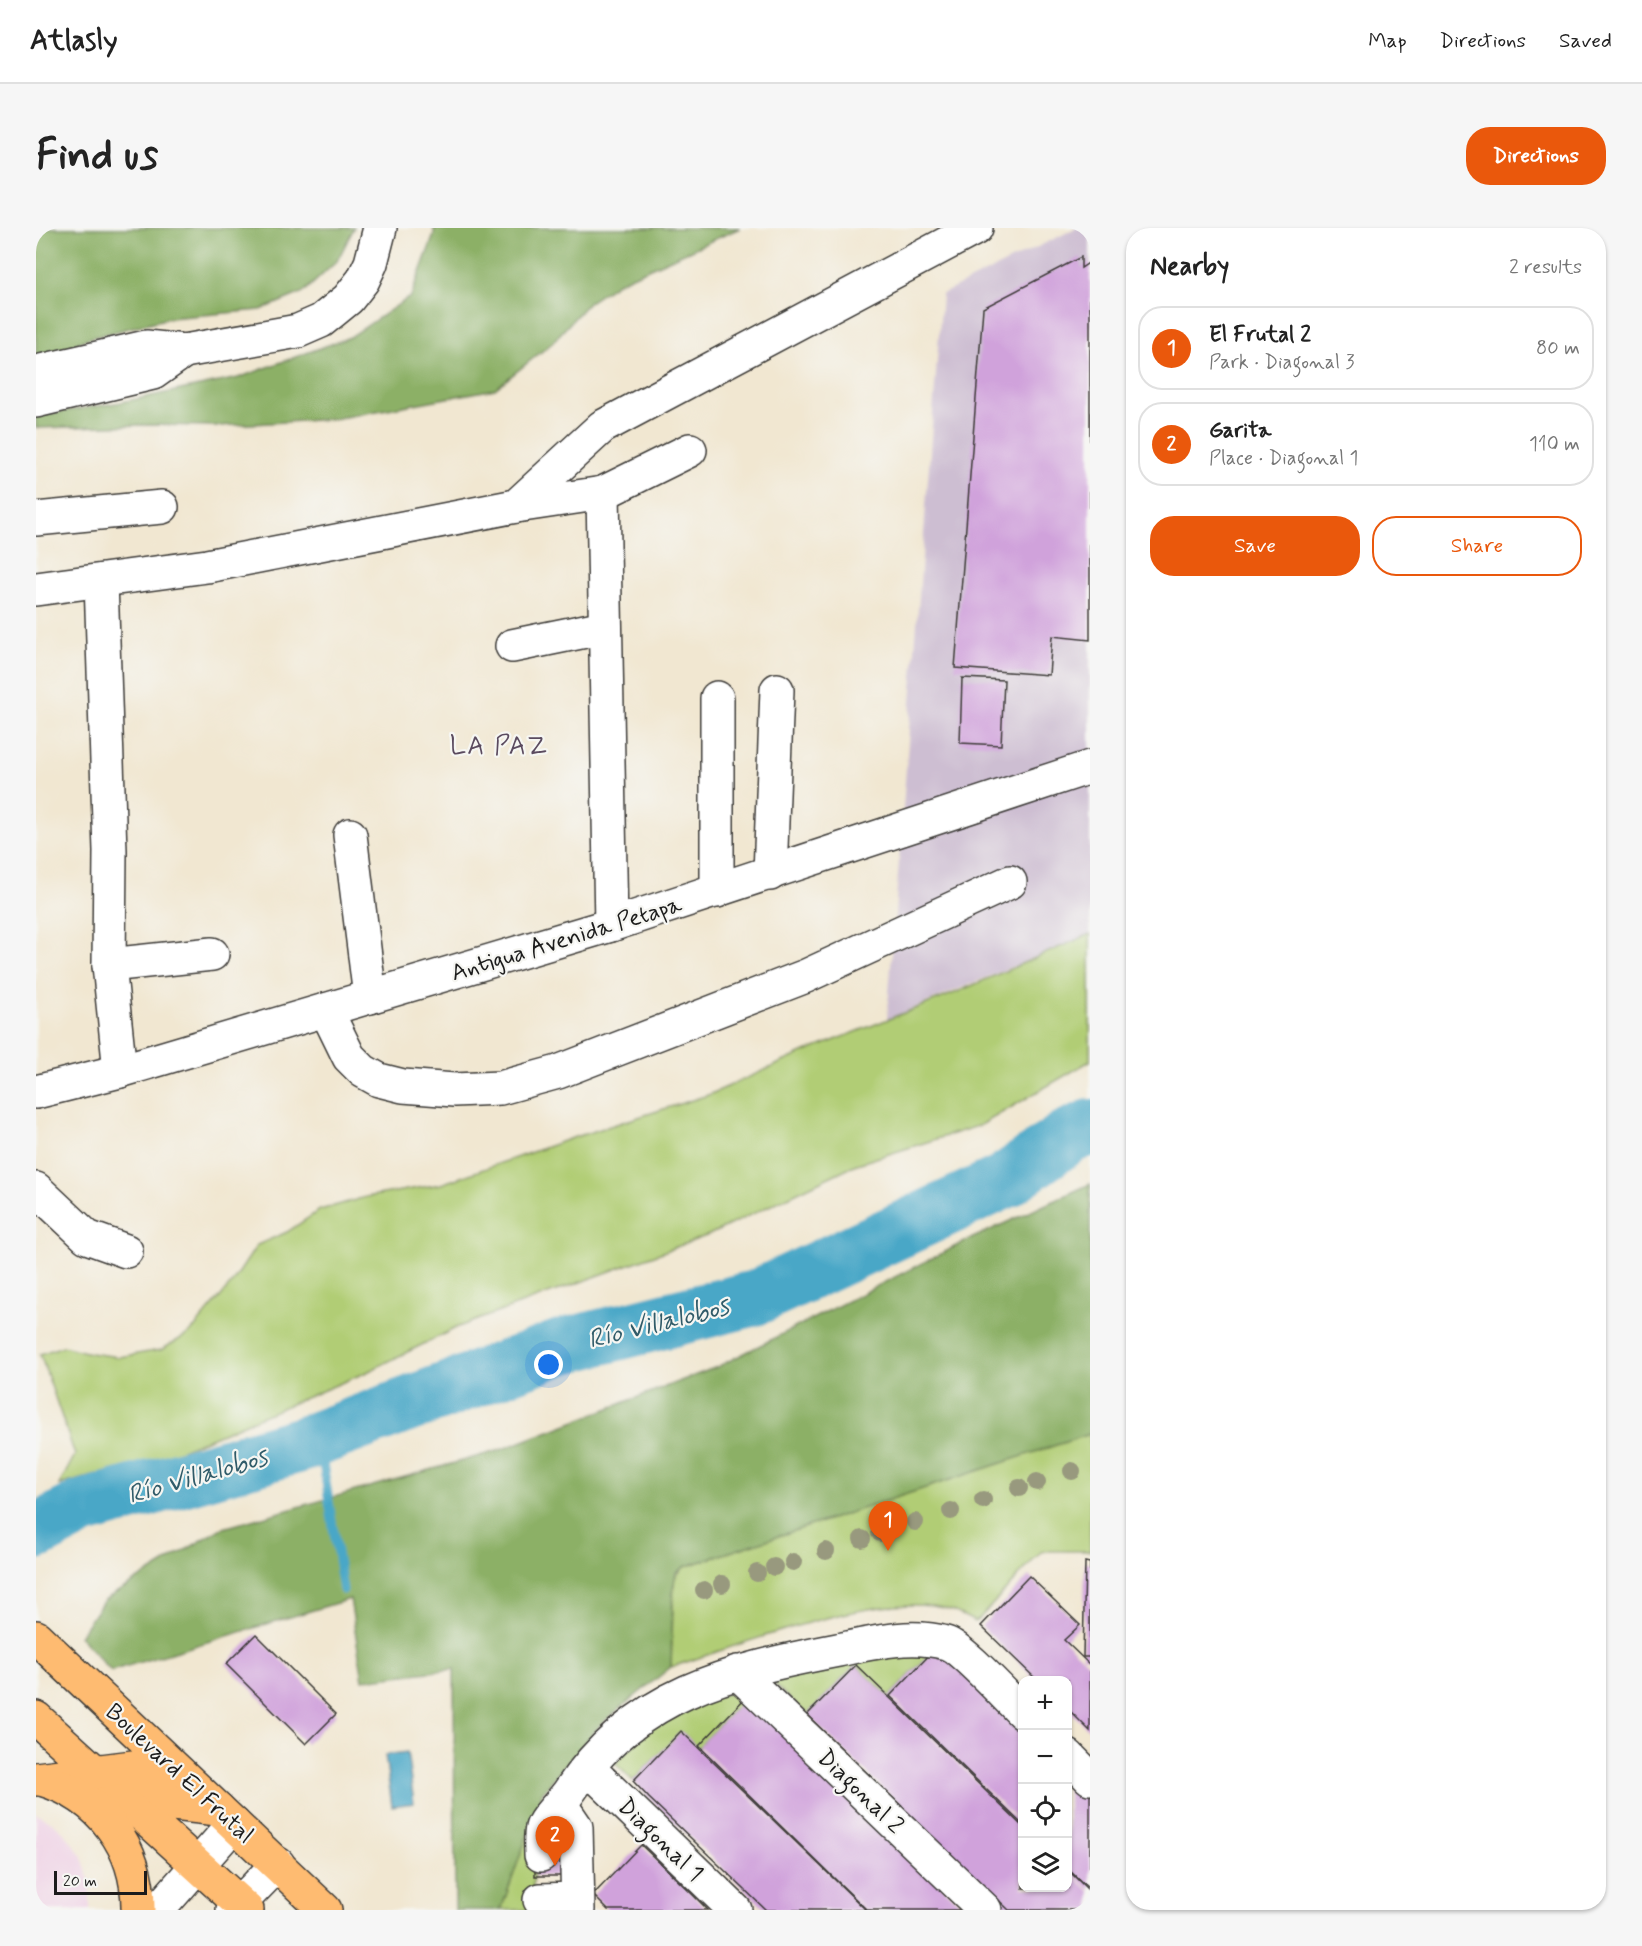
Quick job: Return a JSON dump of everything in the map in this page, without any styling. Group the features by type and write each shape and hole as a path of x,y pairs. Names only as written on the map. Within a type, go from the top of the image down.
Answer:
{"main road":[{"name":"Boulevard El Frutal","path":"36,1637 325,1910"},
{"path":"36,1718 198,1865 240,1907"},
{"path":"95,1772 111,1760 119,1747 122,1732 121,1718"},
{"path":"37,1779 133,1767 173,1804 226,1816"},
{"path":"37,1779 76,1792 110,1823 131,1863 138,1910"}],"street":[{"path":"36,372 146,347 184,351 298,331 321,321 339,308 363,280 374,253 380,228"},
{"path":"516,506 602,427 976,228"},
{"path":"36,401 153,373 184,351"},
{"path":"36,589 207,566 516,506 603,493 690,450"},
{"path":"603,493 611,925"},
{"path":"36,519 162,507"},
{"path":"101,581 110,850 109,965 120,1071"},
{"path":"512,646 605,627"},
{"path":"770,874 777,690"},
{"path":"717,698 717,891"},
{"name":"Antigua Avenida Petapa","path":"36,1092 120,1071 611,925 1090,766"},
{"path":"350,836 370,996"},
{"path":"326,1010 349,1057 363,1071 380,1080 403,1086 454,1090 500,1088 558,1072 806,976 1010,882"},
{"path":"109,965 212,954"},
{"path":"36,1190 87,1238 126,1251"},
{"path":"561,1804 577,1828 577,1904 540,1885 542,1826 588,1767 622,1733 660,1705 709,1681 737,1672 866,1644 919,1639 949,1643 1018,1708"},
{"name":"Diagonal 2","path":"737,1672 985,1910"},
{"path":"1072,1760 1090,1778"},
{"name":"Diagonal 1","path":"588,1767 735,1910"},
{"path":"158,1910 198,1865 226,1816"},
{"path":"240,1907 278,1864"}],"shaded area":[{"path":"1076,228 1090,228 1090,934 887,1019 942,294"},
{"path":"36,1814 52,1822 64,1832 81,1855 90,1882 90,1910 36,1910"}],"green space":[{"path":"36,228 354,228 337,261 304,292 261,310 169,318 86,339 36,363"},
{"path":"434,228 740,228 619,282 588,303 551,344 495,389 334,419 219,426 36,428 36,416 122,402 238,378 350,337 411,296 434,235"},
{"path":"1090,934 1090,1061 981,1125 854,1165 709,1235 458,1327 367,1372 170,1455 59,1485 75,1455 40,1354 63,1346 119,1357 161,1350 190,1333 232,1283 257,1245 287,1232 320,1210 366,1197 441,1184 569,1139 711,1094 805,1052 957,992"},
{"path":"1090,1184 1090,1434 684,1567 676,1573 673,1588 671,1667 602,1723 543,1791 501,1910 455,1910 454,1669 363,1680 350,1599 111,1671 79,1636 104,1600 220,1529 497,1451 717,1367 964,1242"},
{"path":"1090,1434 1090,1551 1042,1551 976,1622 947,1609 918,1605 884,1607 847,1613 809,1623 671,1667 674,1578 684,1567"},
{"path":"938,1646 889,1697 856,1665 807,1715 772,1682 890,1649"},
{"path":"726,1694 747,1696 698,1748 681,1732 633,1781 615,1763 657,1722 683,1707"},
{"path":"537,1803 532,1910 501,1910"}],"water":[{"path":"407,1752 414,1803 392,1806 385,1755"}],"building":[{"path":"1081,257 1081,268 1090,262 1090,640 1052,636 1049,675 955,668 983,308"},
{"path":"962,678 1004,680 1001,745 960,743"},
{"path":"1085,1562 1090,1563 1090,1657 1083,1657"},
{"path":"1029,1576 1080,1625 1064,1640 1090,1665 1090,1731 1072,1713 1072,1676 1033,1676 981,1626"},
{"path":"256,1634 336,1714 306,1744 226,1664"},
{"path":"938,1646 1018,1723 1018,1820 890,1696"},
{"path":"856,1665 1018,1822 1018,1892 1072,1892 1072,1874 1090,1892 1090,1910 1009,1910 807,1715"},
{"path":"747,1696 967,1910 867,1910 834,1878 699,1746"},
{"path":"681,1731 866,1910 766,1910 649,1798 633,1781"},
{"path":"1072,1776 1090,1794 1090,1890 1072,1873"},
{"path":"641,1845 708,1910 608,1910 593,1895"},
{"path":"535,1855 576,1855 576,1876 535,1876"}],"waterway":[{"name":"Río Villalobos","path":"36,1532 81,1508 303,1444 561,1347 755,1298 1005,1181 1068,1137 1090,1127"},
{"path":"319,1438 343,1590"}],"place":[{"name":"El Frutal 2","path":"888,1551"},
{"name":"Garita","path":"555,1866"}],"district":[{"name":"LA PAZ","path":"499,745"}]}
